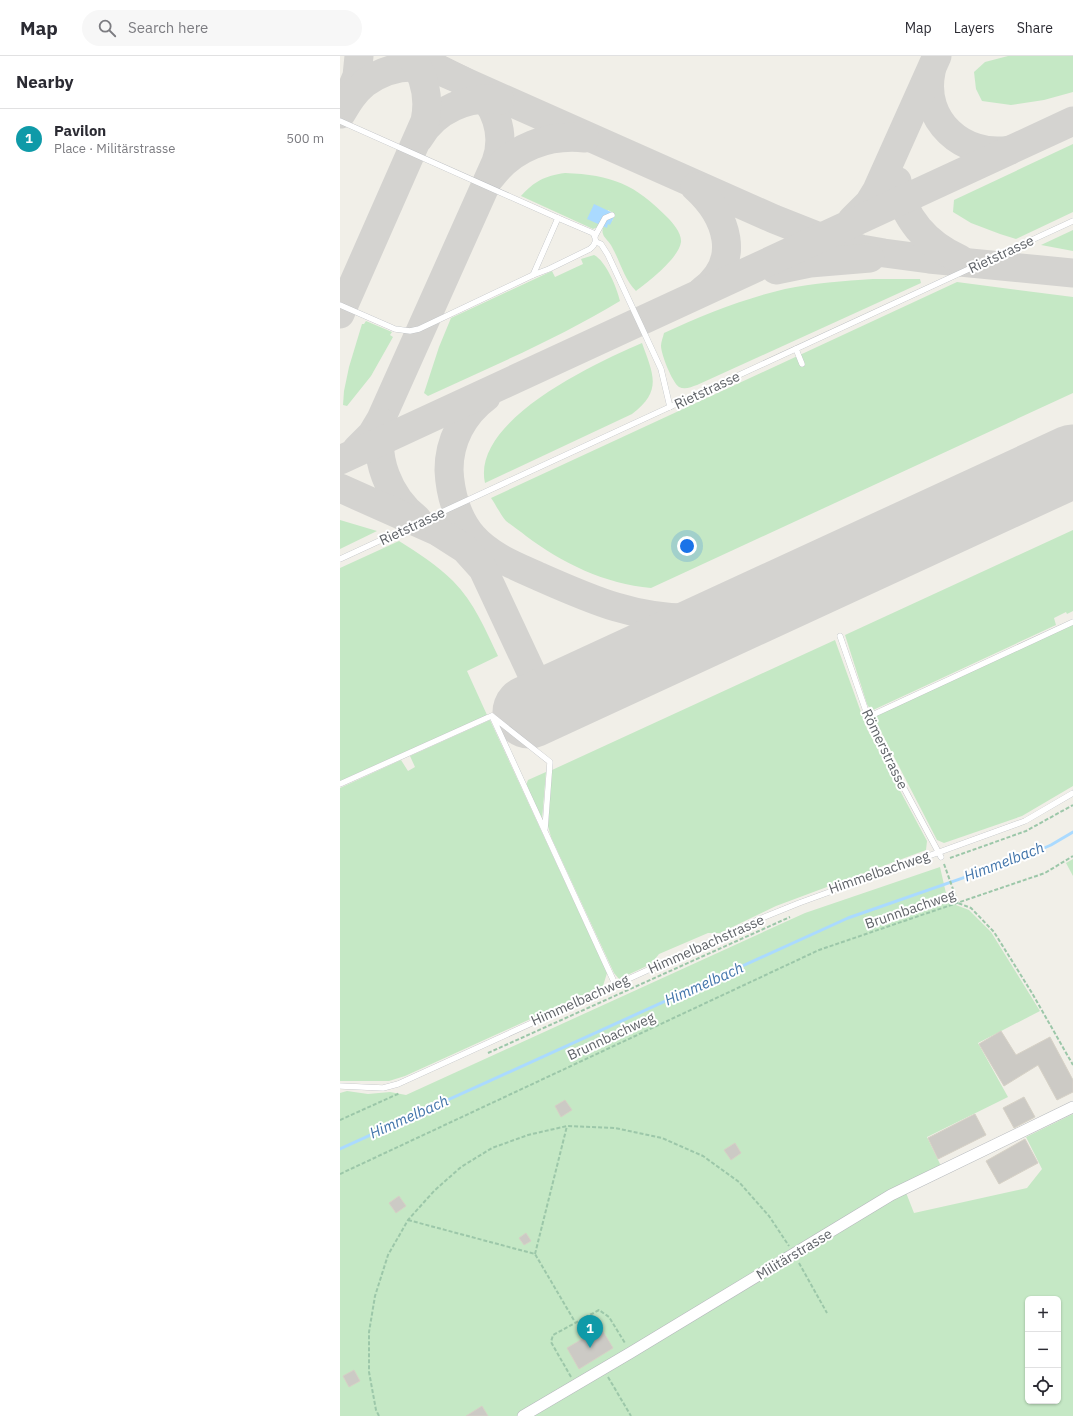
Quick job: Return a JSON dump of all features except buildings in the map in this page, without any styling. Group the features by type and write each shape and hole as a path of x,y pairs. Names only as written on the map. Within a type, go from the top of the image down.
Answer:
{"street":[{"name":"Militärstrasse","path":"523,1416 891,1195 1073,1107"}],"lane":[{"path":"340,121 590,232 595,239 602,244 608,255 661,369 670,407"},
{"path":"340,305 389,327 410,331 419,329 590,249 605,218 612,215"},
{"path":"533,275 558,218"},
{"name":"Rietstrasse","path":"340,559 1073,221"},
{"path":"796,349 802,364"},
{"path":"868,717 1070,623 1064,618"},
{"name":"Römerstrasse","path":"840,636 868,717 898,777 940,854"},
{"path":"340,784 492,716"},
{"path":"492,716 615,984"},
{"path":"492,716 550,762 545,829"},
{"name":"Himmelbachstrasse","path":"340,1086 383,1088 398,1084 615,984 799,903 940,854 1025,821 1073,793"}],"path":[{"name":"Brunnbachweg","path":"340,1174 819,950 1045,873 1073,856"},
{"path":"946,870 958,903 970,908 994,932 1032,993 1073,1065"},
{"name":"Himmelbachweg","path":"486,1054 796,914"},
{"path":"340,1120 406,1090"},
{"path":"535,1254 568,1126"},
{"path":"379,1416 376,1410 369,1372 369,1332 375,1296 388,1255 408,1220 434,1191 461,1167 492,1148 528,1135 568,1126 615,1128 662,1138 703,1156 739,1182 769,1216 794,1254 827,1313"},
{"path":"408,1220 535,1254 575,1322"},
{"path":"576,1385 550,1342 553,1335 599,1310 608,1317 630,1353"},
{"path":"603,1369 631,1416"}],"green space":[{"path":"1008,56 1073,56 1073,92 1044,100 1011,105 982,101 976,89 974,72 985,62"},
{"path":"1073,144 1073,212 1016,239 971,223 953,212 954,200"},
{"path":"565,173 582,174 610,179 633,189 656,206 677,229 681,242 675,255 648,282 636,291 628,281 615,252 603,234 605,224 609,220 612,221 615,214 608,210 598,227 593,229 521,196 531,186 540,180"},
{"path":"1073,230 1073,251 1041,245"},
{"path":"594,255 607,269 614,282 620,301 526,351 428,396 424,393 439,347 451,318 552,271 555,277 583,264 581,259"},
{"path":"920,279 921,283 692,387 679,387 673,380 667,368 661,346 664,333 693,320 723,308 785,289 840,281"},
{"path":"957,282 1073,297 1073,393 651,588 634,586 601,577 585,571 554,555 506,521 491,498"},
{"path":"366,321 392,332 390,335 393,337 371,376 347,406 343,405 349,367 362,324"},
{"path":"642,343 652,373 653,382 652,390 642,406 632,414 485,483 486,460 497,437 516,416 568,379 596,364"},
{"path":"340,520 377,531 340,549"},
{"path":"1073,530 1073,611 1067,614 1066,612 1054,618 1056,625 871,711 867,704 845,635"},
{"path":"399,541 434,564 453,581 467,598 484,627 498,656 467,671 487,715 340,781 340,568"},
{"path":"1073,624 1073,786 1022,816 944,843 937,840 874,718 879,714"},
{"path":"835,640 867,729 927,841 926,850 776,906 720,933 708,933 659,954 651,964 619,979 614,973 551,837 548,826 552,770"},
{"path":"490,720 607,973 603,986 405,1076 389,1081 340,1081 340,788 401,760 408,771 415,767 410,756"},
{"path":"546,772 542,820 526,785 528,780"},
{"path":"1073,859 1073,876 1066,863"},
{"path":"940,867 948,902 969,910 991,932 1040,1011 978,1043 1008,1097 927,1137 941,1166 903,1185 914,1213 1027,1188 1042,1169 1026,1137 1073,1114 1073,1416 340,1416 340,1093 347,1091 368,1094 390,1092 406,1095 805,913"}],"water":[{"path":"594,204 615,215 610,225 608,224 607,228 587,219"}],"waterway":[{"name":"Himmelbach","path":"340,1149 848,918 1026,856 1051,845 1073,832"}],"taxiway":[{"path":"349,95 357,76 359,56"},
{"path":"340,314 425,121 427,104 425,87 416,63 411,56"},
{"path":"420,56 439,69 461,80 774,219 817,236 861,249 884,253 929,259 1073,273"},
{"path":"852,220 869,203 877,190 937,56"},
{"path":"341,114 358,90 365,83 377,76 396,69 410,67 426,68 439,71 462,80 480,93 493,110 497,120 500,141 496,162 381,419 372,434 357,449"},
{"path":"931,72 930,89 933,106 939,120 949,132 976,148 993,151 1010,150"},
{"path":"419,138 426,128 443,112 465,102 488,99 500,100"},
{"path":"340,460 1073,121"},
{"path":"491,177 510,158 521,150 533,145 558,138 585,138"},
{"path":"897,181 905,207 918,229 937,246 960,259"},
{"path":"695,187 715,211 722,225 726,239 726,253 723,266 715,279 702,291"},
{"path":"776,270 810,263 870,258"},
{"path":"486,397 464,420 459,429 452,449 449,470 455,505 467,530 480,544 496,556 513,565 597,601 615,607 654,616 674,618 719,616 759,605 780,596"},
{"path":"382,423 380,450 386,476 398,500 417,519"},
{"path":"340,488 450,537"},
{"path":"440,533 465,549 483,569 546,704"}],"runway":[{"path":"529,712 1073,461"}],"place":[{"name":"Pavilon","path":"590,1348"}]}
